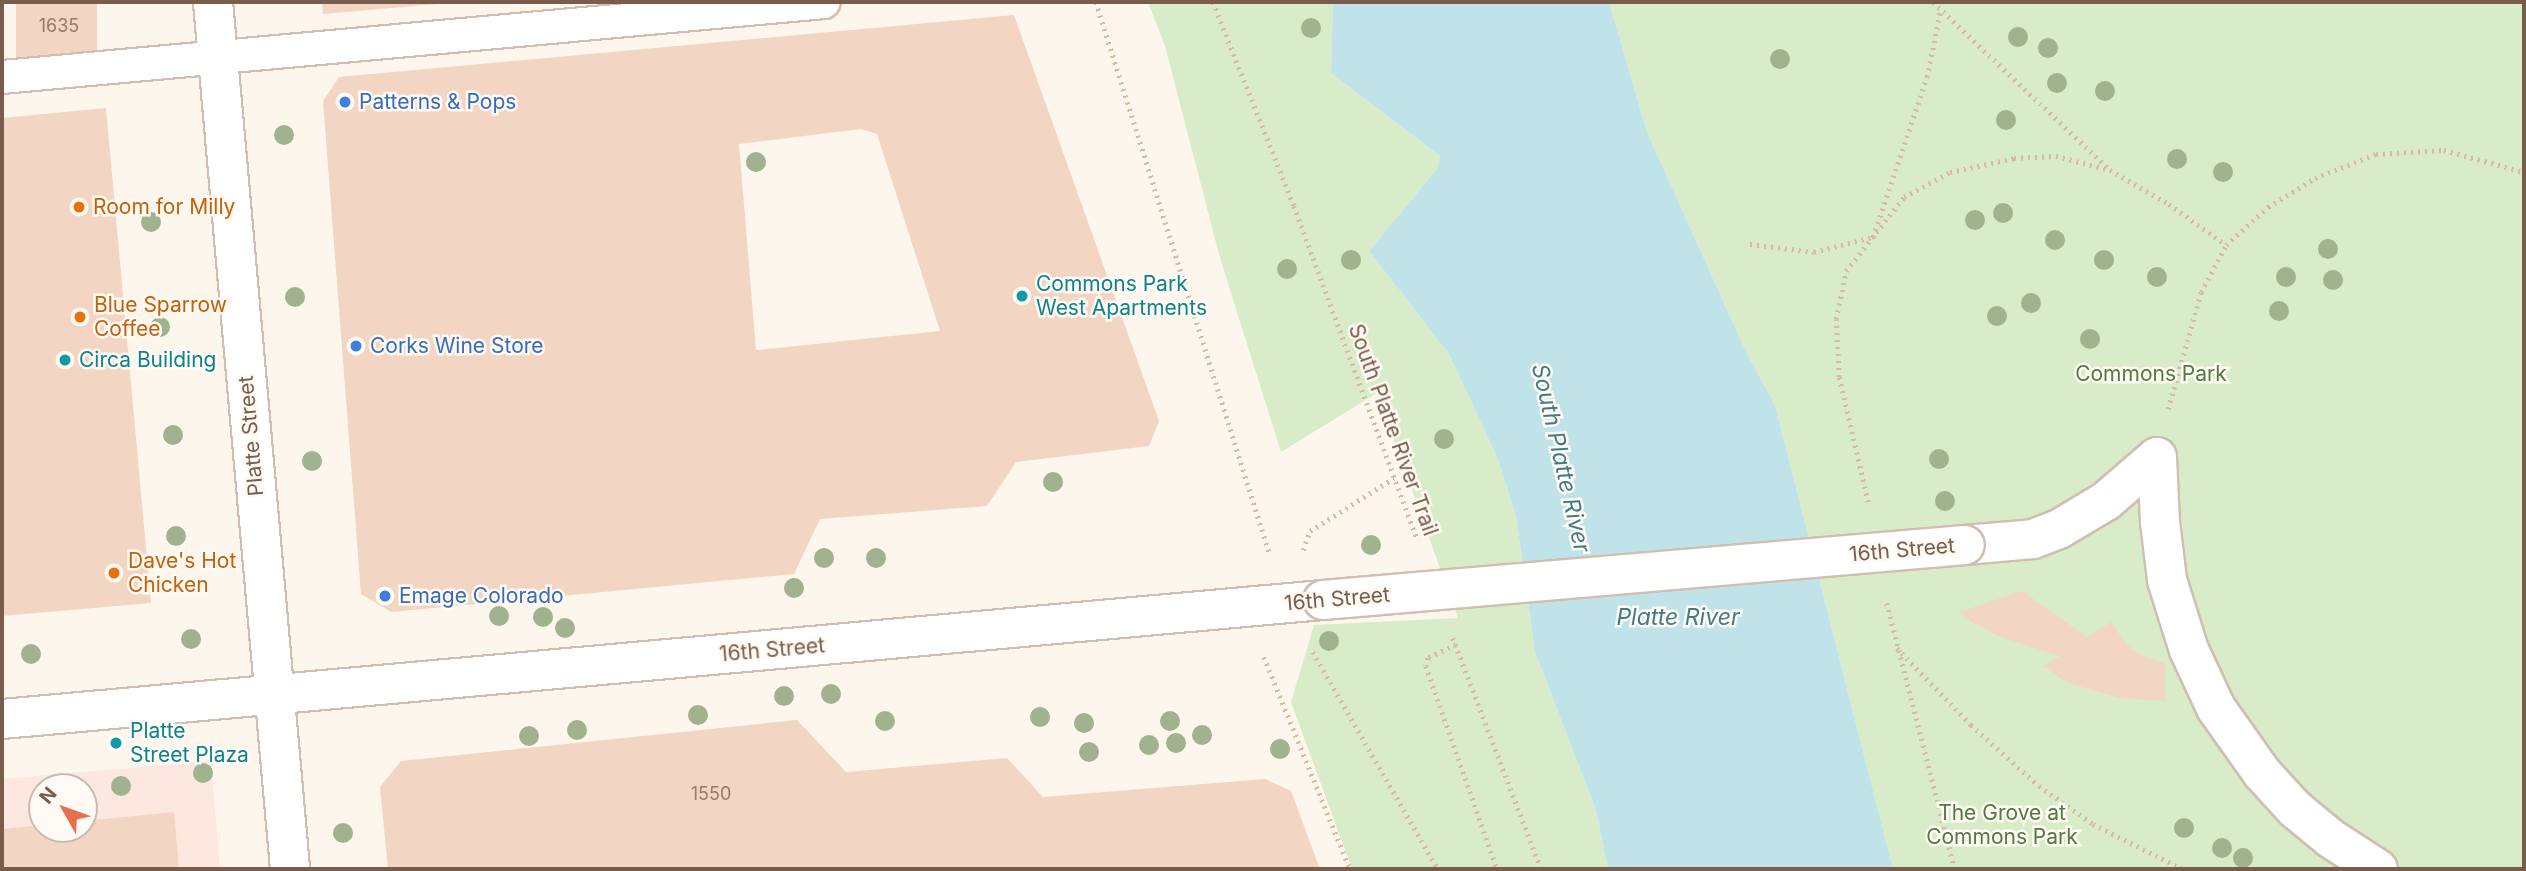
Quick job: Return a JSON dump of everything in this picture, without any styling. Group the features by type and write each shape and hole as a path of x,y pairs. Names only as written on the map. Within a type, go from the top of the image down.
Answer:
{"street":[{"name":"Platte Street","path":"213,2 290,869"},
{"name":"16th Street","path":"2,719 2033,539 2059,529 2106,501 2157,457"},
{"path":"2157,457 2160,522 2167,580 2189,650 2216,708 2262,773 2295,809 2330,838 2378,869"}],"lane":[{"path":"2,77 824,2"}],"path":[{"path":"1096,2 1285,604 1438,869"},
{"name":"South Platte River Trail","path":"1213,2 1294,206 1418,542"},
{"path":"1933,2 2110,170 2169,204 2226,245"},
{"path":"1873,237 1927,77 1941,11"},
{"path":"2157,457 2180,358 2201,292 2226,245 2268,207 2315,178 2376,154 2444,149 2524,172"},
{"path":"1869,511 1839,377 1836,319 1846,271 1904,197 1951,172 2014,158 2056,156 2110,170"},
{"path":"1750,244 1814,252 1873,237"},
{"path":"1310,531 1394,478"},
{"path":"1886,602 1955,869"},
{"path":"1244,608 1350,869"},
{"path":"1451,632 1541,869"},
{"path":"1456,645 1428,658 1426,666 1497,869"},
{"path":"1896,647 1971,725 2039,786 2093,824 2183,869"}],"shaded area":[{"path":"211,761 220,869 2,869 2,779 28,777 28,843 98,843 98,773 72,773"}],"green space":[{"path":"1148,2 1333,2 1331,73 1440,156 1437,169 1369,251 1449,354 1498,459 1516,516 1535,652 1596,810 1608,869 1352,869 1291,702 1314,625 1458,618 1377,393 1281,452 1220,258 1165,46"},
{"name":"Commons Park","path":"1609,2 2524,2 2524,869 1893,869 1775,405 1748,356 1647,132"}],"water":[{"name":"Platte River","path":"1333,2 1609,2 1647,132 1748,356 1775,405 1893,869 1608,869 1596,810 1535,652 1516,516 1498,459 1449,354 1369,251 1437,169 1440,156 1331,73"}],"building":[{"path":"16,2 97,2 97,58 16,58"},
{"path":"322,2 437,2 437,4 323,14"},
{"name":"Commons Park West Apartments","path":"1014,15 1159,421 1149,446 1016,462 987,506 820,519 794,574 391,612 361,594 323,101 339,77","holes":["861,129 877,134 940,331 756,350 739,144"]},
{"name":"Circa Building","path":"106,108 151,603 2,616 2,118"},
{"path":"2022,591 2087,637 2111,622 2126,644 2137,653 2165,664 2165,701 2119,698 2068,683 2043,666 2060,656 1998,636 1960,612"},
{"path":"797,720 846,772 1007,758 1043,797 1265,779 1291,791 1320,869 388,869 380,787 401,761"},
{"path":"174,812 179,869 2,869 2,829 28,826 28,843 98,843 98,820"}],"place":[{"name":"Patterns & Pops","path":"345,102"},
{"name":"Room for Milly","path":"79,207"},
{"name":"Commons Park West Apartments","path":"1022,296"},
{"name":"Blue Sparrow Coffee","path":"80,317"},
{"name":"Corks Wine Store","path":"356,346"},
{"name":"Circa Building","path":"65,360"},
{"name":"Dave's Hot Chicken","path":"114,573"},
{"name":"Emage Colorado","path":"385,596"},
{"name":"Platte Street Plaza","path":"116,743"}],"water label":[{"name":"South Platte River","path":"1561,458"}],"park label":[{"name":"The Grove at Commons Park","path":"2002,825"}]}
